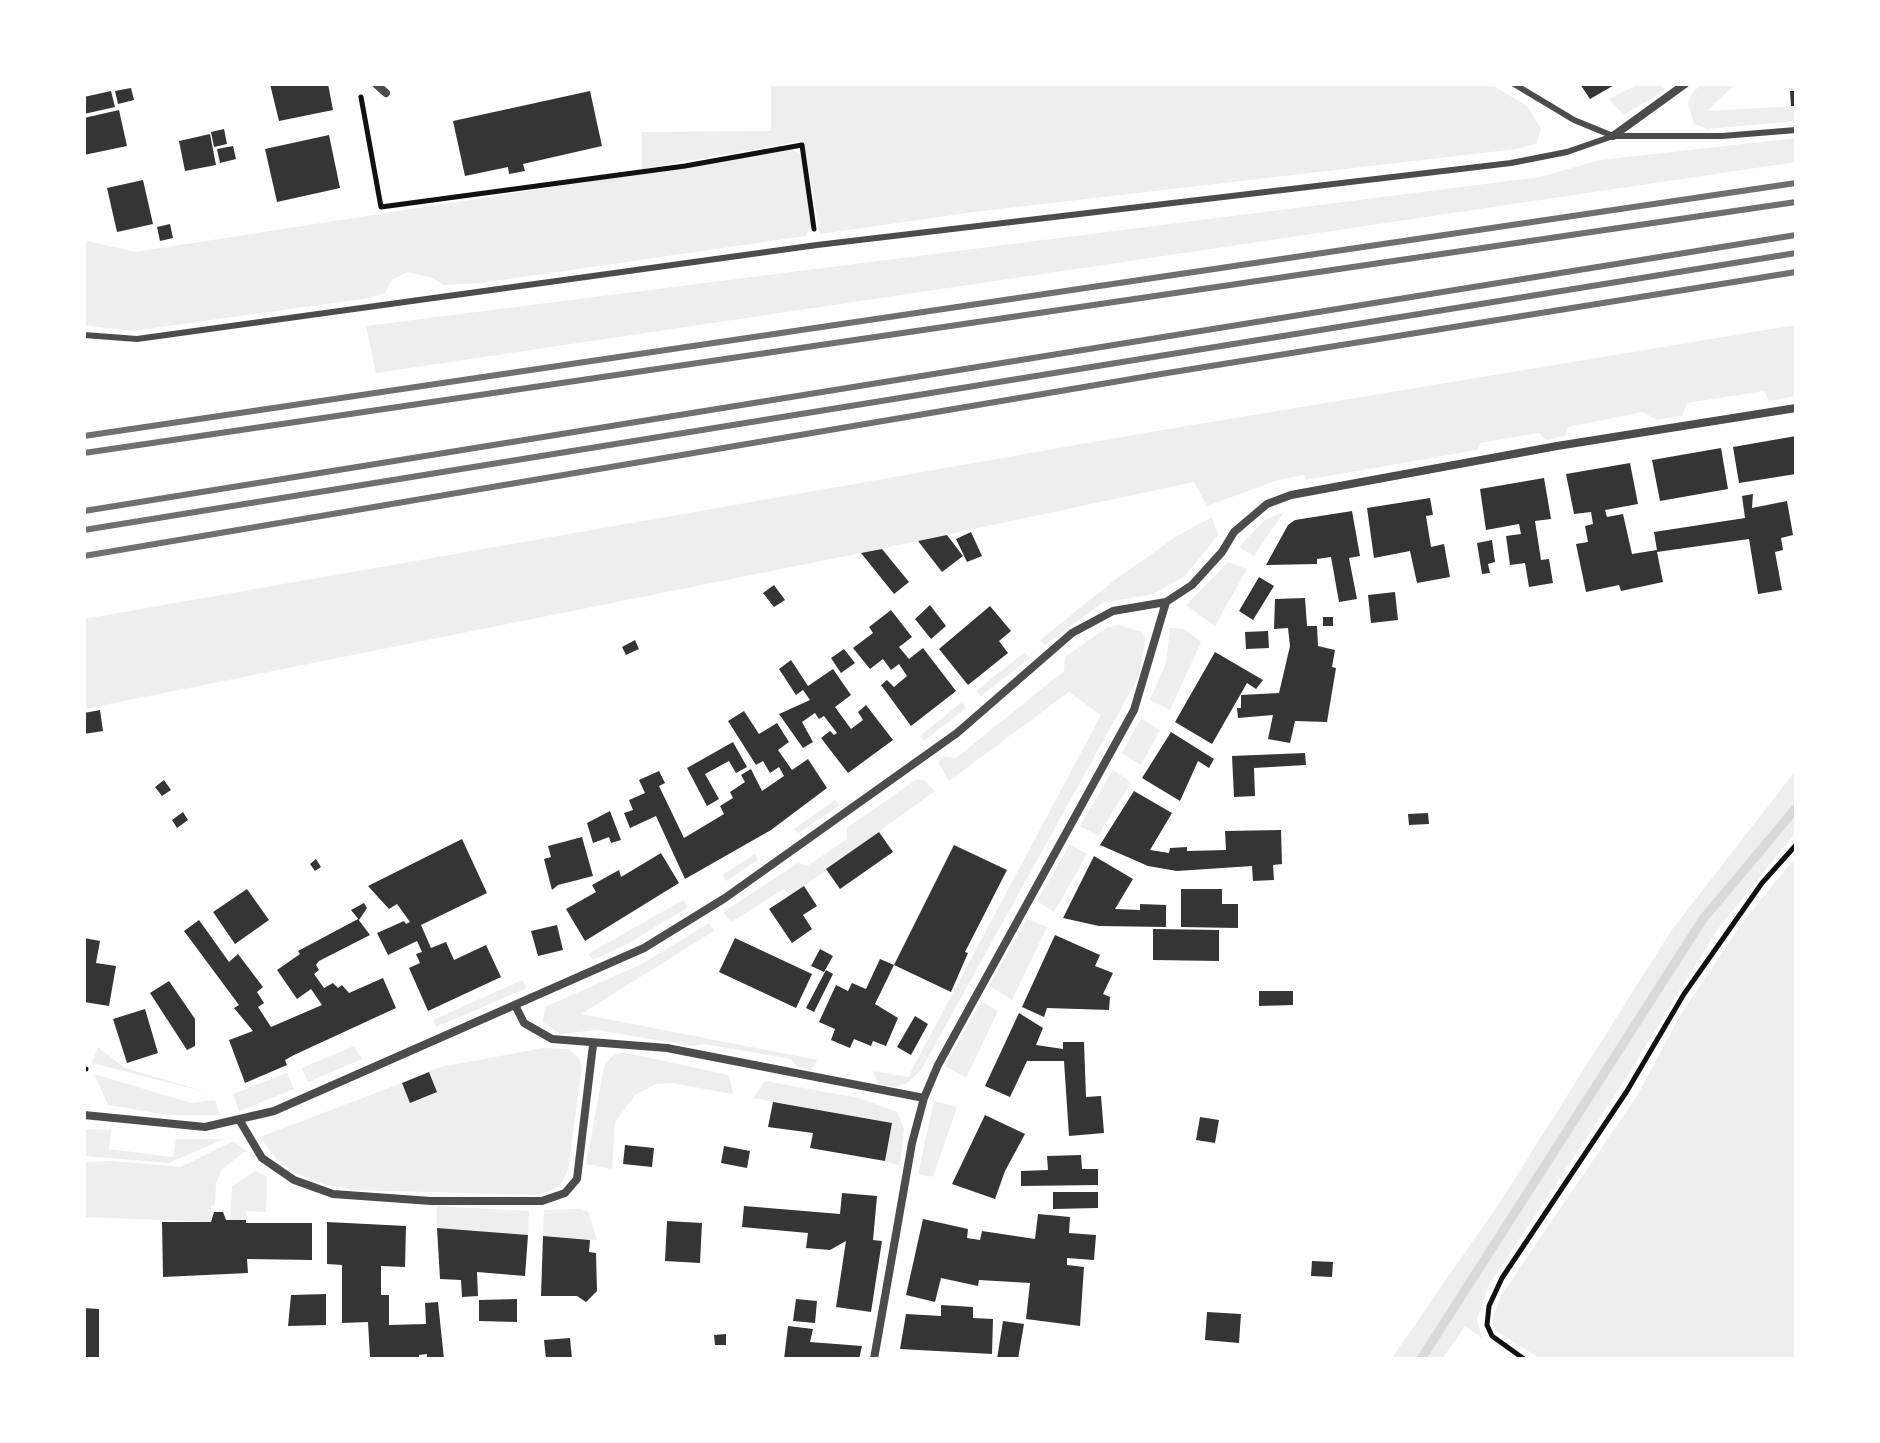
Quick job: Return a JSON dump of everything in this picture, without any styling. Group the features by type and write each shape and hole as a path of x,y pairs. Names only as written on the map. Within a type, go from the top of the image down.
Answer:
{"street":[{"path":"376,84 386,93"},
{"path":"1613,136 1685,84"},
{"path":"84,1115 205,1127 274,1111 644,948 725,898 957,733 1072,633 1113,611 1166,602 1192,585 1249,516 1291,495 1557,446 1796,408"},
{"path":"874,1359 912,1143 924,1098 938,1065 1134,710 1166,602"},
{"path":"515,1005 524,1023 552,1039 593,1045 667,1048 924,1098"},
{"path":"240,1121 262,1158 294,1180 333,1194 431,1201 542,1201 565,1193 577,1179 593,1045"}],"lane":[{"path":"1514,84 1574,120 1613,136"},
{"path":"84,335 137,339 817,245 1511,163 1567,152 1613,136 1722,136 1796,130"}],"path":[{"path":"360,84 365,133 381,207 685,166 802,145 817,245"},
{"path":"1524,1359 1492,1336 1487,1325 1489,1306 1502,1278 1627,1091 1684,994 1762,883 1796,845"}],"shaded area":[{"path":"771,84 1491,84 1528,107 1541,129 1537,143 1517,149 974,212 820,234 804,144 797,142 642,169 642,132 771,131"},
{"path":"1639,84 1661,84 1665,90 1624,115 1609,99"},
{"path":"1702,84 1735,84 1707,111 1796,106 1796,121 1707,129 1694,124 1688,104 1692,93"},
{"path":"1796,138 1796,162 376,373 366,326 1540,177 1600,160"},
{"path":"792,150 802,154 811,225 806,236 481,283 444,285 430,277 407,272 392,280 385,293 369,298 132,331 84,325 84,240 135,252"},
{"path":"1796,325 1796,396 1769,401 1764,391 1687,403 1682,416 1657,420 1643,412 1568,427 1565,436 1546,440 1539,433 1480,443 1477,450 1305,480 1304,475 1278,480 1207,506 1194,482 861,553 84,709 84,619 1162,430"},
{"path":"1284,512 1254,556 1239,547 1265,520"},
{"path":"1212,517 1218,535 1185,576 1153,594 1102,603 1045,645 1040,640 1116,579 1177,536"},
{"path":"1228,562 1247,569 1215,626 1186,605"},
{"path":"1119,625 1141,632 1145,639 1139,676 921,1070 907,1083 895,1087 878,1084 873,1071 908,1077 1101,715 1069,692 949,781 938,762 944,757 956,758 1064,671 1065,657 1108,627"},
{"path":"1170,628 1184,629 1201,642 1170,710 1150,700 1166,663"},
{"path":"1025,652 1030,658 981,696 976,691"},
{"path":"962,702 966,708 924,741 920,736"},
{"path":"1141,718 1160,730 1141,765 1122,753"},
{"path":"1113,770 1131,782 1098,836 1080,826"},
{"path":"1796,770 1796,832 1717,930 1619,1089 1489,1285 1477,1319 1482,1338 1465,1326 1442,1359 1391,1359 1500,1202 1671,931"},
{"path":"917,779 924,780 935,791 790,896 784,889 731,922 723,912 798,863 807,866 847,839 847,828"},
{"path":"835,800 840,805 798,833 794,829"},
{"path":"1070,844 1087,854 1054,912 1037,901"},
{"path":"755,854 758,860 726,881 722,875"},
{"path":"1796,857 1796,1359 1541,1359 1495,1330 1492,1320 1501,1296 1638,1094 1681,1014 1746,918"},
{"path":"683,900 688,907 629,943 593,960 588,954"},
{"path":"1027,919 1047,927 1012,1000 989,986"},
{"path":"709,923 714,931 581,1014 818,1060 810,1070 797,1067 791,1059 704,1044 691,1046 598,1030 560,1034 543,1022 545,1007 642,964"},
{"path":"522,980 527,988 436,1027 433,1020"},
{"path":"981,1001 998,1011 966,1078 945,1066"},
{"path":"354,1046 362,1059 308,1082 302,1068"},
{"path":"98,1047 125,1068 213,1094 92,1063"},
{"path":"544,1048 568,1049 578,1057 582,1067 568,1170 560,1185 551,1191 536,1195 353,1190 295,1173 277,1160 260,1137 402,1083 410,1102 437,1092 429,1072 440,1067"},
{"path":"622,1052 729,1075 733,1094 672,1083 656,1084 635,1095 615,1122 612,1169 586,1164 604,1067 611,1057"},
{"path":"287,1073 294,1089 239,1111 233,1094"},
{"path":"94,1074 191,1103 215,1100 220,1115 168,1115 108,1105"},
{"path":"765,1081 859,1098 897,1112 904,1129 900,1166 885,1161 891,1123 753,1098"},
{"path":"934,1101 957,1107 933,1177 918,1174"},
{"path":"84,1129 111,1130 109,1149 173,1157 176,1139 224,1139 169,1163 84,1156"},
{"path":"233,1141 246,1151 222,1169 216,1183 215,1203 211,1207 211,1222 84,1217 84,1162 112,1161 181,1167"},
{"path":"255,1171 267,1177 266,1212 246,1211 246,1220 230,1220 232,1186"},
{"path":"437,1206 529,1211 528,1235 437,1228"},
{"path":"580,1209 588,1212 597,1240 543,1236 544,1210"}],"building":[{"path":"270,84 328,84 333,110 279,121"},
{"path":"1580,84 1616,84 1590,99"},
{"path":"131,88 134,100 118,104 115,91"},
{"path":"111,91 115,107 84,114 84,97"},
{"path":"590,91 602,146 523,164 525,171 509,174 508,167 465,176 453,121"},
{"path":"1790,91 1796,91 1796,106 1791,106"},
{"path":"119,110 127,146 84,155 84,118"},
{"path":"224,129 227,144 214,147 211,132"},
{"path":"210,134 216,165 185,171 179,141"},
{"path":"329,135 340,188 277,202 265,149"},
{"path":"233,146 236,159 220,163 217,149"},
{"path":"143,180 153,224 117,232 107,188"},
{"path":"170,224 173,238 160,241 157,227"},
{"path":"1796,436 1796,474 1739,483 1733,447"},
{"path":"1721,448 1728,489 1660,501 1652,460"},
{"path":"1630,463 1638,504 1605,510 1607,517 1623,514 1632,554 1657,550 1654,532 1745,518 1742,496 1753,494 1752,508 1787,501 1793,535 1781,538 1783,550 1775,552 1782,590 1758,594 1749,539 1657,552 1663,582 1621,591 1619,585 1586,592 1576,544 1588,542 1585,526 1593,524 1591,512 1574,514 1566,474"},
{"path":"1544,478 1551,519 1535,521 1541,560 1549,559 1553,583 1529,587 1525,563 1510,565 1506,536 1521,534 1519,524 1486,530 1480,489"},
{"path":"1430,498 1433,515 1426,516 1431,547 1444,544 1450,577 1417,583 1410,551 1374,558 1367,508"},
{"path":"1352,511 1360,556 1349,558 1357,599 1339,602 1331,557 1317,559 1317,564 1266,565 1288,525 1295,520"},
{"path":"971,532 982,556 967,562 956,539"},
{"path":"947,535 963,556 942,572 918,541"},
{"path":"1492,540 1495,562 1488,564 1490,573 1482,574 1477,543"},
{"path":"882,549 909,582 894,594 861,553"},
{"path":"1259,577 1274,586 1253,620 1239,611"},
{"path":"774,585 785,600 774,607 763,593"},
{"path":"1395,592 1398,620 1371,623 1368,595"},
{"path":"1305,598 1307,626 1317,626 1318,646 1335,650 1332,667 1336,668 1327,722 1295,721 1290,743 1268,739 1273,715 1238,718 1237,708 1241,708 1241,695 1279,693 1290,646 1288,628 1274,629 1275,599"},
{"path":"930,605 946,626 931,639 915,619"},
{"path":"990,606 1011,631 999,641 1008,653 968,685 939,649"},
{"path":"891,610 912,637 899,647 909,659 923,648 956,691 911,726 881,685 887,680 894,687 907,676 899,664 891,670 883,659 870,669 853,648 873,633 869,627"},
{"path":"1323,617 1333,617 1333,626 1323,626"},
{"path":"1268,631 1269,648 1246,649 1245,632"},
{"path":"635,640 639,649 626,655 622,647"},
{"path":"844,649 855,663 841,673 831,658"},
{"path":"1215,652 1263,680 1256,689 1247,683 1212,744 1175,722"},
{"path":"791,660 808,686 833,669 851,695 835,707 851,729 863,720 858,712 866,705 893,740 848,773 821,738 830,731 834,735 837,733 824,716 819,719 815,713 802,722 813,742 803,748 779,714 810,700 803,690 796,695 779,669"},
{"path":"100,710 103,731 84,734 84,713"},
{"path":"744,711 759,734 777,723 789,742 778,750 792,770 808,759 827,788 771,830 685,879 656,816 630,828 624,813 633,810 629,800 645,793 639,780 659,771 665,783 659,786 684,838 724,814 720,806 733,798 730,792 745,782 741,775 751,769 762,791 784,776 779,767 770,773 763,761 756,765 728,721"},
{"path":"1171,732 1214,759 1209,768 1198,761 1180,801 1142,778"},
{"path":"733,742 747,767 736,773 729,761 705,774 719,799 707,806 687,768"},
{"path":"1305,753 1306,765 1254,768 1255,796 1234,797 1232,756"},
{"path":"164,780 171,790 162,796 155,787"},
{"path":"1134,791 1172,813 1150,850 1169,853 1170,848 1187,847 1187,851 1226,850 1225,831 1281,830 1282,864 1273,865 1274,880 1253,881 1252,866 1177,871 1148,866 1100,845"},
{"path":"610,811 621,840 611,843 609,837 593,843 587,823"},
{"path":"183,812 188,820 177,828 172,820"},
{"path":"1428,813 1429,824 1409,825 1408,814"},
{"path":"879,832 893,852 840,889 826,869"},
{"path":"582,837 593,876 558,885 552,890 544,859 551,857 548,846"},
{"path":"462,839 487,893 421,925 431,948 446,942 454,960 486,945 501,977 428,1011 409,968 420,963 416,954 422,952 417,941 388,955 377,933 404,921 406,924 410,922 397,904 389,909 368,886"},
{"path":"954,845 1007,870 965,952 968,953 951,992 894,965"},
{"path":"661,853 679,883 585,941 566,909 596,892 592,885 619,870 621,877"},
{"path":"1094,856 1133,879 1115,909 1140,910 1140,904 1166,905 1166,927 1099,926 1063,918"},
{"path":"316,859 321,867 315,871 310,864"},
{"path":"804,886 817,906 803,915 812,929 792,943 769,909"},
{"path":"247,889 269,920 235,944 213,912"},
{"path":"1181,889 1222,889 1222,904 1238,904 1238,928 1181,927"},
{"path":"364,903 367,908 359,920 351,910"},
{"path":"358,919 370,935 319,961 316,965 319,970 314,974 324,988 333,983 338,988 342,985 349,993 383,978 396,1008 294,1055 285,1060 287,1065 245,1083 229,1040 253,1031 234,1008 239,1005 184,931 199,920 229,962 238,954 263,987 257,992 264,1003 258,1007 271,1027 322,1005 311,989 297,999 277,970 300,954 298,951"},
{"path":"557,925 563,950 538,956 531,931"},
{"path":"1153,929 1219,930 1219,961 1153,960"},
{"path":"1055,935 1100,955 1095,966 1113,973 1103,994 1110,997 1109,1010 1047,1008 1044,1017 1022,1007"},
{"path":"84,938 100,941 96,963 116,966 109,1006 84,1002"},
{"path":"735,938 812,974 796,1008 719,972"},
{"path":"820,949 833,956 824,972 811,966"},
{"path":"880,959 894,965 875,1004 898,1018 886,1046 873,1041 871,1046 854,1039 850,1048 831,1040 835,1029 819,1022 836,985 848,991 852,983 866,989"},
{"path":"826,970 833,974 814,1012 806,1008"},
{"path":"169,981 195,1019 195,1046 187,1050 150,993"},
{"path":"1259,991 1293,991 1293,1005 1259,1006"},
{"path":"145,1009 158,1053 127,1063 113,1019"},
{"path":"1019,1013 1043,1028 1036,1045 1063,1049 1063,1042 1084,1042 1086,1097 1101,1096 1104,1133 1069,1136 1064,1061 1027,1061 1010,1097 985,1086"},
{"path":"915,1016 928,1024 911,1055 897,1047"},
{"path":"429,1072 437,1092 410,1103 402,1083"},
{"path":"773,1102 892,1123 885,1161 810,1148 813,1133 768,1127"},
{"path":"985,1115 1025,1134 1005,1171 995,1199 952,1184"},
{"path":"1200,1117 1219,1120 1215,1143 1196,1140"},
{"path":"625,1145 654,1148 652,1167 623,1164"},
{"path":"724,1146 750,1151 747,1168 721,1163"},
{"path":"1081,1155 1082,1169 1098,1169 1098,1185 1021,1186 1021,1171 1048,1170 1047,1156"},
{"path":"1053,1192 1098,1192 1098,1208 1053,1209"},
{"path":"842,1193 877,1196 873,1240 882,1241 871,1312 836,1307 846,1241 830,1250 806,1248 808,1233 742,1227 744,1206 840,1214"},
{"path":"214,1212 223,1212 226,1220 246,1220 246,1223 312,1223 312,1260 247,1259 248,1273 163,1277 162,1222 211,1222"},
{"path":"1038,1214 1070,1217 1069,1233 1096,1235 1094,1260 1067,1258 1067,1265 1084,1267 1080,1326 1026,1319 1030,1283 979,1280 978,1286 941,1278 935,1302 906,1295 923,1219 968,1229 967,1238 980,1240 982,1231 1035,1239"},
{"path":"667,1221 702,1223 700,1263 665,1261"},
{"path":"327,1222 406,1226 405,1267 381,1266 381,1295 389,1295 389,1325 426,1324 425,1303 438,1302 444,1359 427,1359 427,1354 419,1355 419,1359 370,1357 368,1322 342,1323 342,1265 327,1264"},
{"path":"437,1228 528,1235 525,1276 477,1272 478,1296 462,1297 461,1280 440,1279"},
{"path":"543,1236 590,1240 589,1252 596,1253 597,1291 586,1302 577,1296 541,1296"},
{"path":"1312,1261 1333,1262 1332,1277 1311,1276"},
{"path":"326,1294 326,1325 288,1326 291,1295"},
{"path":"517,1299 517,1322 479,1321 479,1300"},
{"path":"796,1299 817,1301 815,1323 793,1321"},
{"path":"941,1305 973,1307 973,1318 993,1319 992,1354 900,1349 906,1314 941,1316"},
{"path":"84,1308 99,1309 99,1359 84,1359"},
{"path":"1207,1312 1241,1314 1239,1343 1205,1340"},
{"path":"1003,1321 1024,1324 1018,1359 997,1359"},
{"path":"788,1326 813,1329 810,1342 862,1346 859,1359 784,1359"},
{"path":"726,1334 726,1345 715,1345 714,1335"},
{"path":"570,1338 572,1359 546,1359 544,1340"}],"waterway":[{"path":"1421,1359 1703,919 1796,808"}],"railway":[{"path":"84,436 1796,183"},
{"path":"84,453 1796,202"},
{"path":"84,511 1796,235"},
{"path":"84,530 1796,253"},
{"path":"84,556 1161,374 1796,272"}]}
